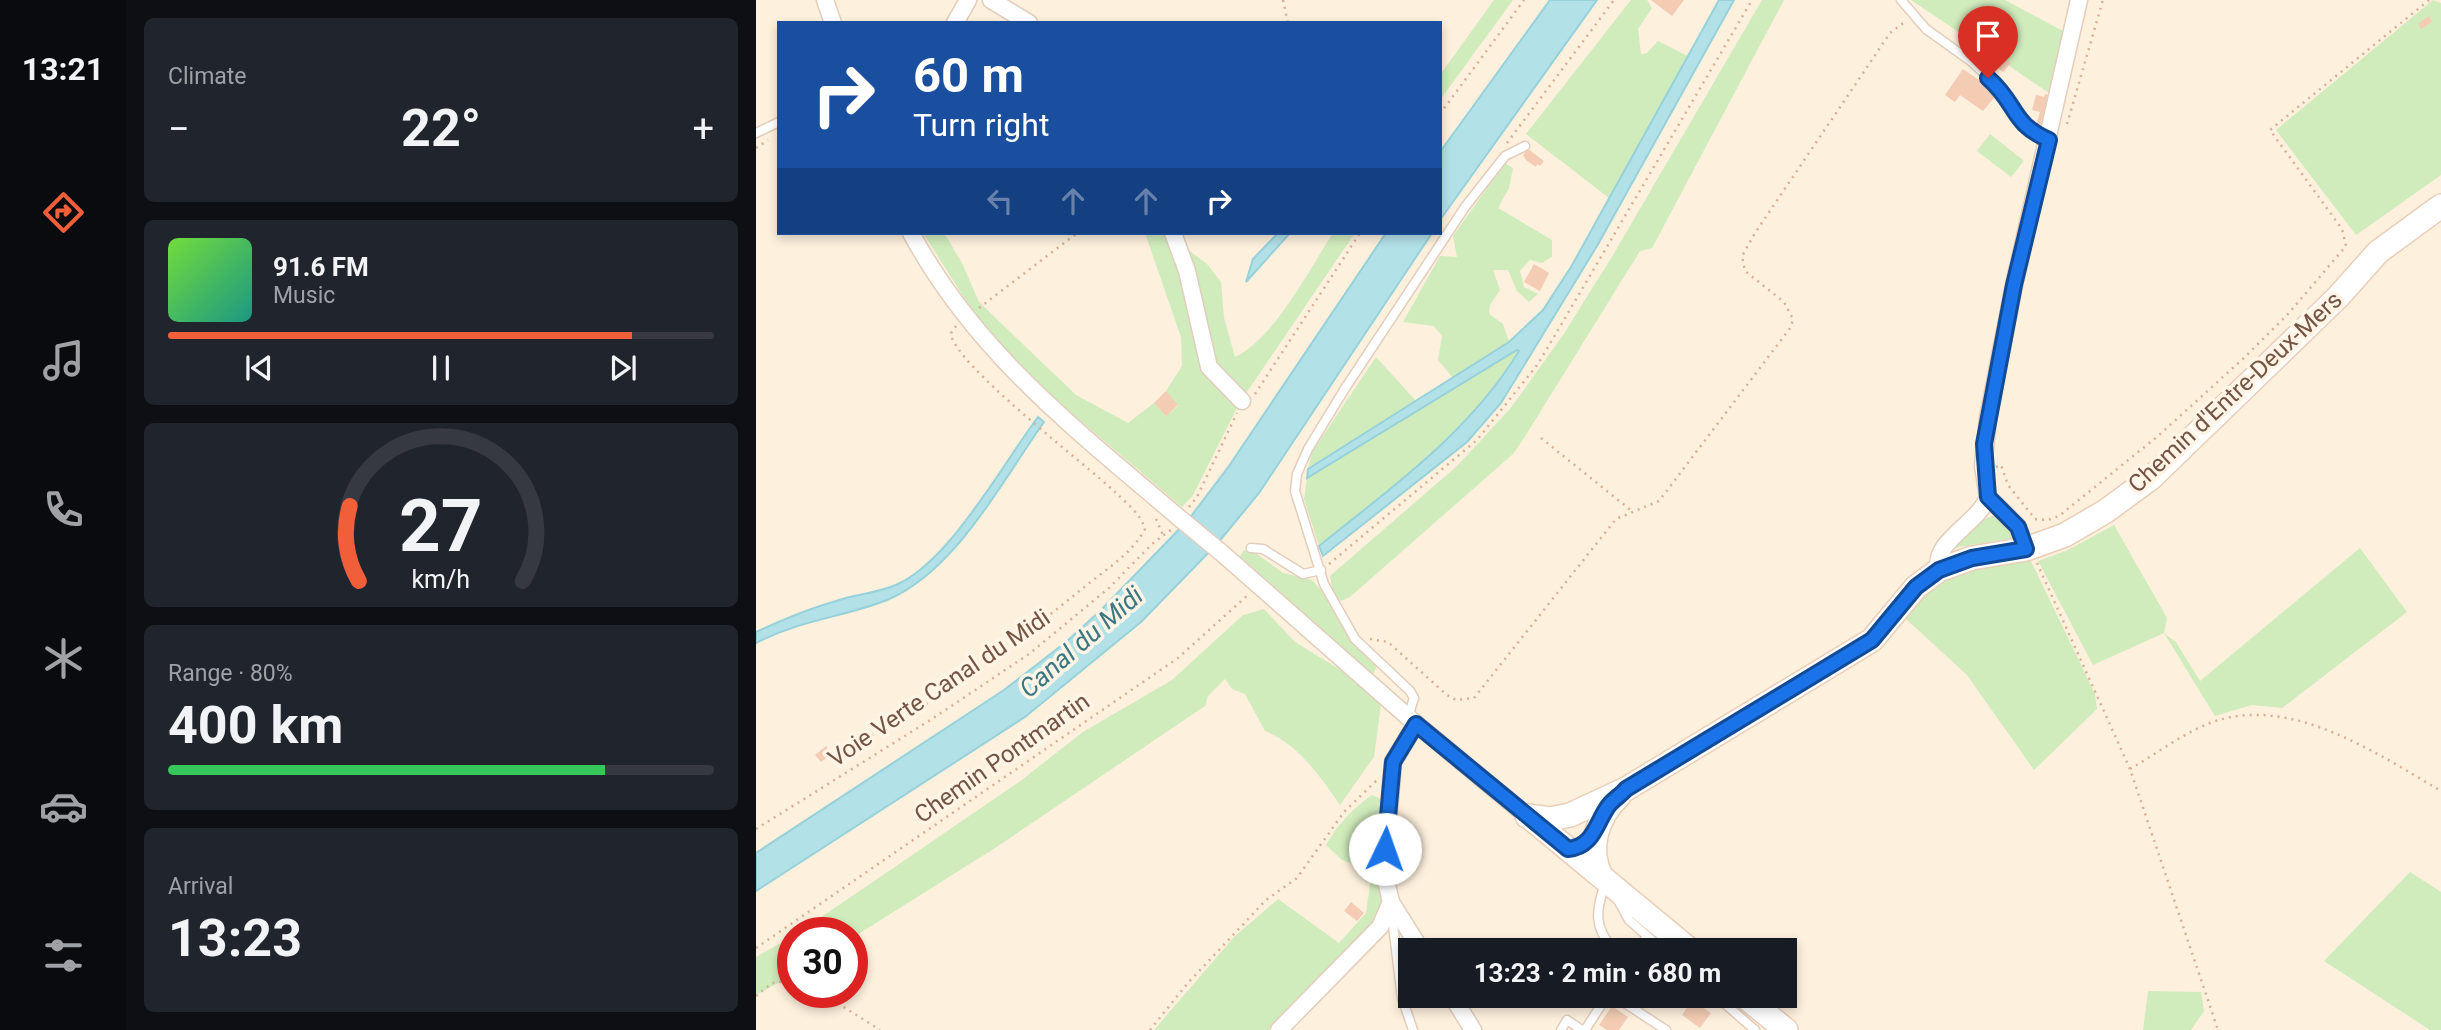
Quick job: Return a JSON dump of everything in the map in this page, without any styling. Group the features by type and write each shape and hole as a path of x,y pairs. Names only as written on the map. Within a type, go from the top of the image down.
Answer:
{"street":[{"path":"825,0 832,21"},
{"path":"956,21 968,0"},
{"path":"991,0 1026,21"},
{"path":"1939,570 1937,562 1941,549 1983,511 1988,497 1984,474 1984,444 1988,418 2014,285 2079,0"},
{"name":"Chemin d'Entre-Deux-Mers","path":"1567,848 1588,841 1596,816 1626,789 1872,640 1916,587 1939,570 1972,558 2028,548 2065,535 2151,478 2338,297 2378,252 2441,206"},
{"path":"912,235 945,290 996,354 1030,389 1259,584 1412,720 1676,938"},
{"path":"1174,235 1186,271 1209,368 1242,401"},
{"path":"1988,497 2018,527 2028,548"},
{"path":"1412,720 1393,762 1384,872 1391,902 1414,938"},
{"name":"Chemin d'Entre-Deux-Mers","path":"1527,816 1550,819 1570,815 1596,816"},
{"path":"1596,816 1595,864 1604,878"},
{"path":"1279,1030 1380,927 1391,902"},
{"path":"1459,1008 1473,1030"},
{"path":"1759,1008 1786,1030"}],"lane":[{"path":"1901,0 1926,29 1972,62 2005,93 2017,120 2030,132 2049,140"},
{"path":"756,133 777,123"},
{"path":"1412,720 1414,698 1410,691 1355,639 1324,584 1295,491 1297,474 1308,449 1344,390 1492,171 1505,156 1525,146"},
{"path":"1251,548 1263,548 1303,574 1321,570"},
{"path":"1604,878 1629,920 1647,937"},
{"path":"1603,938 1596,914 1604,878"},
{"path":"1391,902 1393,943 1402,998 1413,1030"},
{"path":"1562,1029 1567,1020 1583,1030 1599,1008"},
{"path":"1633,1008 1666,1030"},
{"path":"1730,1008 1755,1030"}],"path":[{"path":"1283,0 1288,21"},
{"path":"1442,111 1524,0"},
{"path":"1492,171 1511,136 1614,0"},
{"path":"1321,570 1477,440 1538,364 1752,0"},
{"path":"2065,133 2103,0"},
{"path":"1999,456 2008,485 2035,519 2048,520 2059,516 2158,436 2297,304 2346,246 2342,229 2270,130 2429,0"},
{"path":"1362,645 1369,639 1388,642 1447,695 1456,700 1474,698 1616,519 1659,501 1791,327 1793,319 1784,302 1745,271 1742,256 1890,33 1907,21 1918,19"},
{"path":"976,310 1074,235"},
{"path":"1179,518 1197,497 1242,401 1254,394 1359,235"},
{"path":"840,751 875,735 1007,651 1121,557 1145,529 1134,511 1107,484 976,372 951,341 951,333 959,324"},
{"path":"1541,438 1633,512"},
{"path":"1984,474 2000,465"},
{"name":"Voie Verte Canal du Midi","path":"756,829 932,719 1029,654 1109,588 1179,518"},
{"path":"2028,548 2130,769 2218,1030"},
{"name":"Chemin Pontmartin","path":"756,948 1178,658 1259,584"},
{"path":"2130,769 2207,724 2238,716 2256,716 2312,724 2441,791"},
{"path":"1150,1030 1188,984 1266,900 1297,878 1344,811 1393,762"},
{"path":"756,996 772,983 777,982"},
{"path":"845,1008 880,1030"}],"green space":[{"path":"1494,0 1513,0 1442,97 1442,72"},
{"path":"1631,0 1647,0 1652,8 1638,29 1641,54 1647,53 1658,41 1688,56 1609,198 1526,134"},
{"path":"1762,0 1784,0 1652,248 1640,251 1513,454 1350,597 1341,601 1333,593 1330,576 1457,466 1510,409 1563,335 1613,255"},
{"path":"1911,0 2005,0 2063,31 2052,95"},
{"path":"2433,0 2441,3 2441,175 2356,235 2276,130"},
{"path":"1990,134 2024,161 2011,177 1977,151"},
{"path":"1505,163 1513,168 1509,188 1498,208 1552,240 1552,257 1542,263 1530,260 1520,271 1524,287 1538,294 1529,302 1517,291 1508,270 1493,270 1500,290 1490,305 1489,314 1503,324 1509,342 1453,378 1438,360 1442,336 1434,326 1403,322 1440,256 1457,257 1453,236"},
{"path":"924,235 945,235 961,261 979,302 1076,395 1128,423 1154,403 1166,416 1178,406 1166,391 1182,366 1181,337 1146,235 1173,235 1175,240 1207,264 1221,282 1224,318 1235,357 1249,348 1277,320 1332,235 1354,235 1240,402 1193,495 1182,507 1036,383 972,310"},
{"path":"1517,349 1519,352 1483,401 1446,444 1319,546 1304,499 1307,478"},
{"path":"1376,357 1416,401 1308,469 1312,452"},
{"path":"1999,516 2018,537 1948,549 1984,519"},
{"path":"2114,525 2167,618 2164,633 2093,665 2038,561 2066,551"},
{"path":"2360,548 2407,612 2282,708 2252,705 2215,716 2164,633 2176,642 2200,681"},
{"path":"1244,550 1257,554 1283,573 1312,580 1323,592 1350,639 1377,666 1373,675 1240,556"},
{"path":"2029,557 2095,694 2097,709 2034,770 1967,675 1905,618 1928,589 1945,577"},
{"path":"1264,609 1295,642 1344,672 1381,704 1374,757 1340,805 1298,752 1265,731 1245,694 1232,689 1225,679 1208,696 1205,706 995,848 868,928 868,917 821,917 1019,782 1083,732 1172,680 1243,615"},
{"path":"1372,795 1381,799 1372,869 1377,864 1382,900 1380,918 1336,968 1271,1030 1154,1030 1234,937 1278,899 1339,943 1366,913 1372,871 1342,860 1326,845 1346,817"},
{"path":"2410,872 2441,892 2441,1030 2430,1030 2324,961"},
{"path":"777,945 777,984 756,995 756,957"},
{"path":"2148,991 2201,992 2204,1011 2191,1030 2143,1030"}],"water":[{"path":"1550,0 1597,0 1442,217 1442,149"},
{"path":"1719,0 1734,0 1597,246 1501,403 1467,442 1323,556 1319,546 1401,480 1453,433 1499,381 1519,351 1307,478 1308,469 1509,342 1543,310 1571,267"},
{"path":"1276,235 1288,235 1246,282 1253,259"},
{"name":"Canal du Midi","path":"1385,235 1431,235 1259,493 1217,544 1141,622 1025,717 756,891 756,853 1004,690 1066,642 1100,611 1189,519 1229,466"},
{"path":"1038,417 1044,422 994,497 976,522 935,568 912,586 887,600 789,629 756,643 756,632 776,623 826,604 891,587 918,572 956,533"}],"building":[{"path":"1651,0 1684,0 1672,16"},
{"path":"2429,16 2432,22 2421,29 2418,24"},
{"path":"1992,48 2011,63 2003,72 1985,57"},
{"path":"1963,69 1998,93 1983,111 1960,95 1955,102 1945,95"},
{"path":"2045,94 2056,97 2046,130 2036,126 2040,112 2032,110 2036,95 2044,97"},
{"path":"1528,149 1544,161 1540,166 1537,164 1536,167 1526,160 1523,155"},
{"path":"1534,264 1549,273 1540,291 1524,282"},
{"path":"1166,391 1178,405 1166,416 1154,403"},
{"path":"826,746 831,754 821,762 815,755"},
{"path":"1351,902 1364,913 1357,921 1344,911"},
{"path":"1611,1008 1628,1017 1619,1030 1607,1030 1599,1025"},
{"path":"1687,1008 1704,1008 1711,1013 1700,1028 1682,1015"}],"route":[{"path":"1385,849 1393,762 1416,724 1568,849 1575,849 1588,841 1609,805 1626,789 1872,640 1916,587 1939,570 1972,558 2026,549 2018,527 1988,497 1983,466 1984,444 2014,285 2049,140 2030,132 2017,120 2014,108 2005,93 1988,78"}]}
